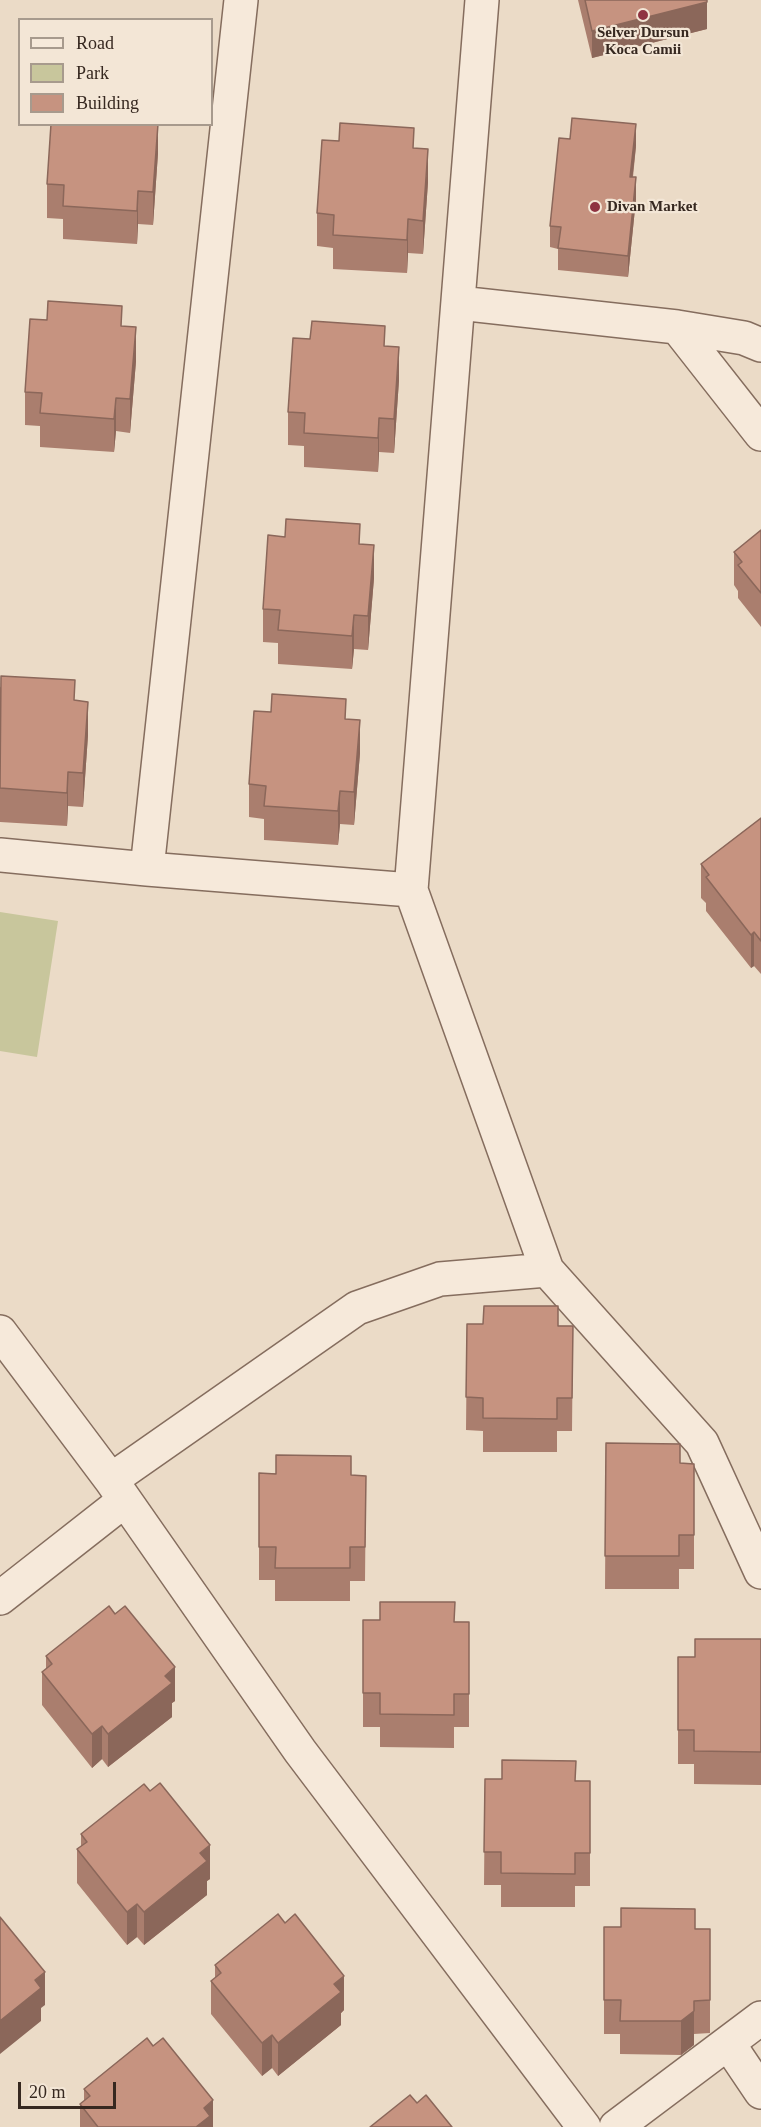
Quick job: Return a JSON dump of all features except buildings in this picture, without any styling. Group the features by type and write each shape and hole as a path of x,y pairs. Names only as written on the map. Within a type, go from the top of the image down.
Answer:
{"street":[{"path":"147,869 241,0"},
{"path":"483,0 411,890 547,1270 702,1443 761,1572"},
{"path":"459,303 677,327 744,338 761,345"},
{"path":"677,327 761,434"},
{"path":"0,855 411,890"},
{"path":"0,1598 118,1490 357,1308 440,1280 547,1270"},
{"path":"0,1332 118,1490 300,1751 584,2127"},
{"path":"616,2127 761,2018"},
{"path":"728,2043 761,2092"}],"green space":[{"path":"0,912 58,921 37,1057 0,1051"}],"place":[{"name":"Selver Dursun Koca Camii","path":"643,15"},
{"name":"Divan Market","path":"595,207"}]}
